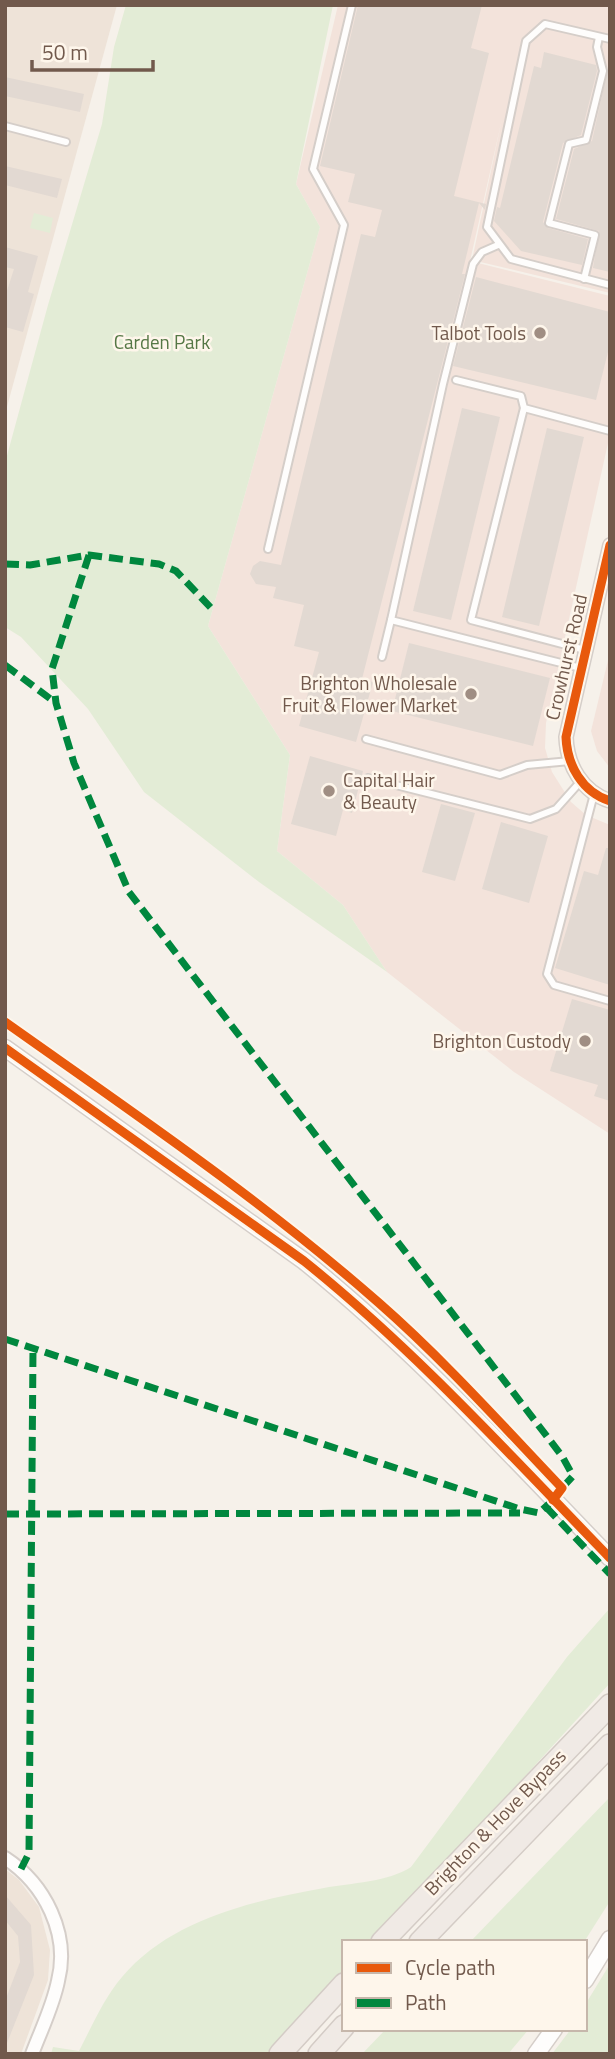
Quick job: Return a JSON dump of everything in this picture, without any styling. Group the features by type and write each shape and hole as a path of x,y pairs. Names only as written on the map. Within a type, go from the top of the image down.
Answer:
{"highway":[{"name":"Brighton & Hove Bypass","path":"384,1940 610,1704"},
{"name":"Brighton & Hove Bypass","path":"422,1940 610,1745"},
{"path":"280,2054 342,1986"},
{"path":"318,2054 342,2028"}],"street":[{"name":"Crowhurst Road","path":"610,545 567,726 566,751 581,781 594,794 610,802"},
{"path":"5,1048 304,1261 350,1298 404,1347 610,1559"},
{"path":"5,1858 27,1875 47,1902 60,1945 58,1985 33,2054"},
{"path":"587,1977 610,1939"},
{"path":"536,2054 553,2031"}],"lane":[{"path":"268,549 344,225 313,169 352,5"},
{"path":"610,39 545,24 526,41 487,227 511,259 610,285"},
{"path":"584,279 595,235 549,223 569,144 586,140 603,71 597,47 599,37"},
{"path":"5,126 66,142"},
{"path":"382,657 443,384 473,264 482,252 498,245"},
{"path":"456,380 521,396 524,408 471,620 585,650"},
{"path":"524,408 610,431"},
{"path":"391,620 581,667"},
{"path":"366,740 500,775 527,765 570,761"},
{"path":"368,778 530,819 549,814 581,781"},
{"path":"594,794 547,974 554,985 610,1001"}],"shaded area":[{"path":"5,5 117,5 5,414"},
{"path":"338,5 610,5 610,293 472,260 502,119 470,261 610,296 610,434 546,723 545,748 552,772 571,802 586,815 610,825 610,1134 514,1072 387,972 343,905 277,851 290,755 208,626 320,227 296,184"},
{"path":"610,652 610,768 597,751 591,731"},
{"path":"5,1869 19,1880 39,1907 50,1950 48,1980 21,2054 5,2054"}],"green space":[{"name":"Carden Park","path":"126,5 333,5 296,184 320,227 208,626 290,755 277,851 343,905 387,972 259,882 144,792 88,709 21,637 5,627 5,463 48,305 102,124 114,47"},
{"path":"34,213 53,218 50,233 30,228"},
{"path":"610,1608 610,1683 376,1940 342,1940 342,1977 271,2054 51,2054 53,2047 79,2051 104,2003 122,1977 164,1940 188,1927 269,1899 380,1879 411,1867 567,1657"},
{"path":"610,1797 610,1901 585,1940 472,1940"},
{"path":"610,1964 610,2054 552,2054 569,2031 587,2031 587,2002"},
{"path":"384,2031 527,2031 508,2054 362,2054"}],"building":[{"path":"358,5 482,5 471,48 489,53 454,196 486,204 485,210 479,203 462,274 465,274 362,679 373,682 356,742 299,726 319,652 294,646 304,605 273,598 276,587 256,584 250,574 253,566 260,561 281,565 361,234 375,237 382,210 348,202 355,174 320,166"},
{"path":"544,52 596,65 597,71 581,135 563,143 543,222 548,228 588,239 582,265 521,251 494,221 497,207 500,208 534,66 541,68"},
{"path":"608,68 610,272 593,268 599,231 556,219 574,149 592,141"},
{"path":"5,77 84,94 80,112 5,96"},
{"path":"5,166 62,179 57,198 5,185"},
{"path":"5,247 38,256 28,292 34,294 23,332 5,327 5,297 14,269 5,267"},
{"name":"Talbot Tools","path":"476,277 610,312 610,344 596,400 453,366"},
{"path":"462,408 500,417 451,620 413,611"},
{"path":"547,428 584,437 539,626 502,617"},
{"name":"Brighton Wholesale Fruit & Flower Market","path":"409,643 550,678 533,746 392,711"},
{"name":"Capital Hair & Beauty","path":"310,756 363,771 352,813 343,810 336,836 291,824"},
{"path":"441,804 475,813 455,881 422,872"},
{"path":"501,822 548,836 529,903 482,889"},
{"path":"606,848 610,848 610,985 555,968 584,871 598,875"},
{"name":"Brighton Custody","path":"572,999 610,1010 610,1101 594,1096 598,1085 550,1071"},
{"path":"5,1895 31,1925 34,1975 7,2043 5,2001 20,1962 18,1936 5,1920"}],"marked path":[{"path":"89,555 52,669 56,703 74,763 129,892 562,1456 573,1476 562,1488"},
{"path":"5,564 30,565 89,555 159,564 176,571 212,609"},
{"path":"5,665 56,703"},
{"path":"5,1339 520,1509 539,1513 553,1500"},
{"path":"21,1869 29,1853 33,1348"},
{"path":"546,1507 610,1574"},
{"path":"5,1514 520,1513"}],"cycle path":[{"path":"610,545 566,737 569,758 578,776 591,791 610,801"},
{"path":"5,1022 243,1193 379,1303 450,1370 562,1488 553,1500"},
{"path":"5,1048 304,1261 345,1295 462,1405 610,1558"}],"place":[{"name":"Talbot Tools","path":"540,333"},
{"name":"Brighton Wholesale Fruit & Flower Market","path":"471,694"},
{"name":"Capital Hair & Beauty","path":"329,791"},
{"name":"Brighton Custody","path":"585,1041"}]}
